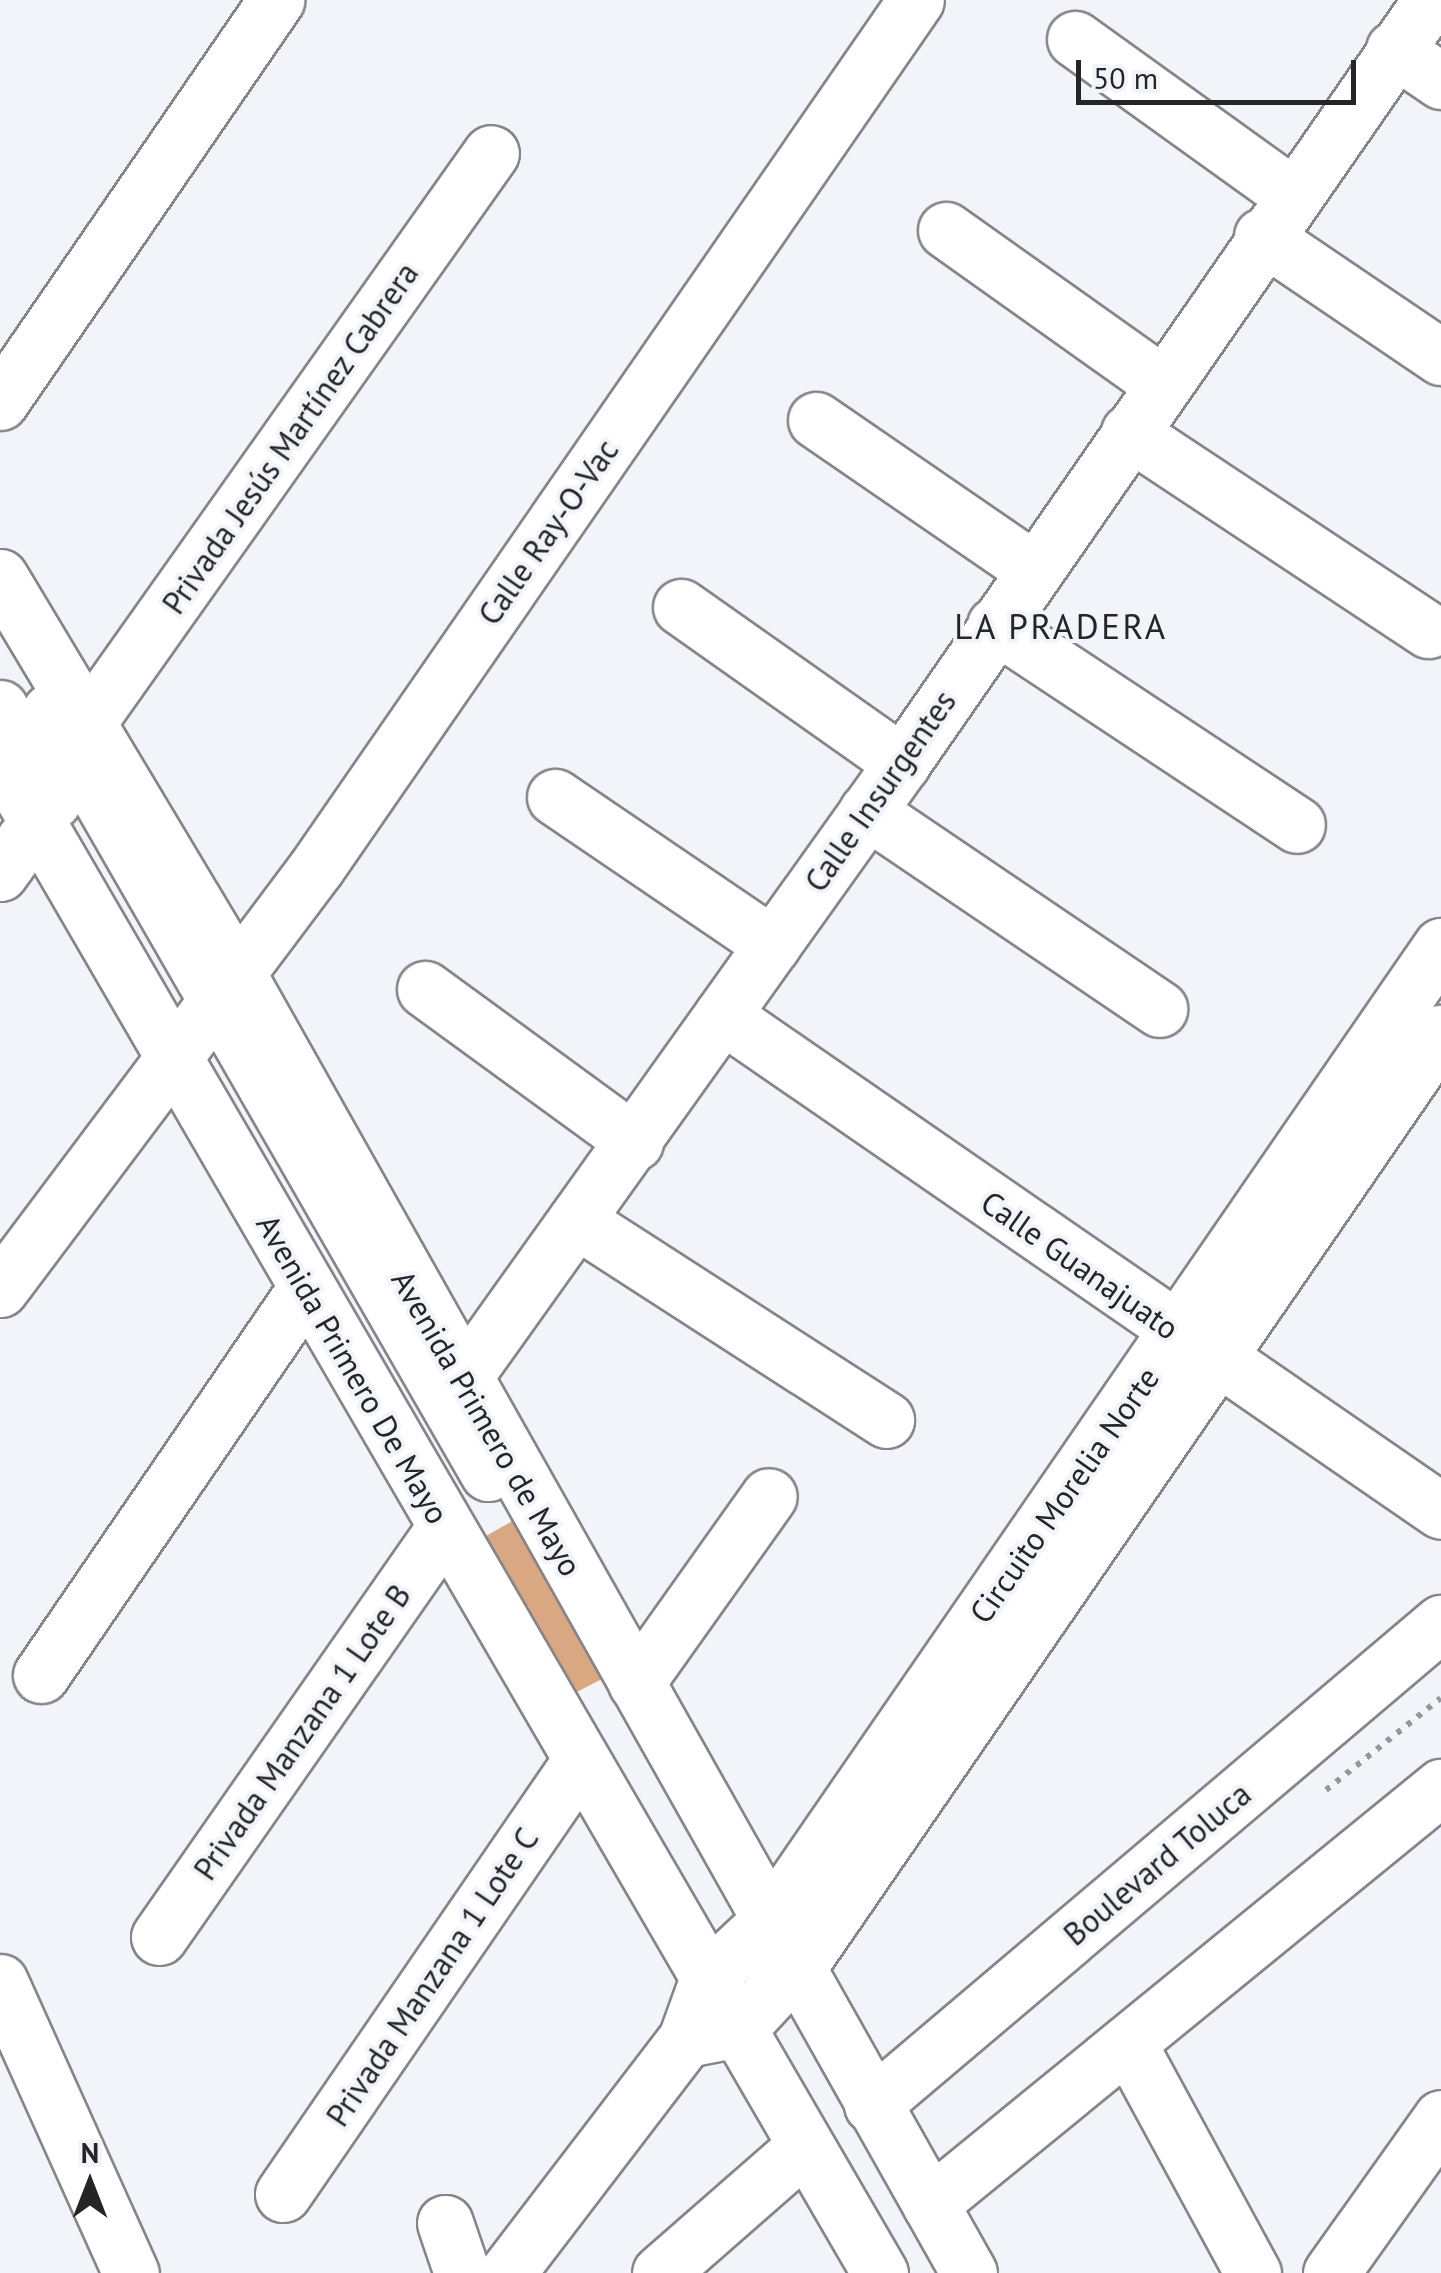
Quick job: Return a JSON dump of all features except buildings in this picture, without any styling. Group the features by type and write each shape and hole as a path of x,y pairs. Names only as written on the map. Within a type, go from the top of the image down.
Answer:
{"main road":[{"path":"0,402 276,0"},
{"name":"Calle Ray-O-Vac","path":"0,1289 316,868 916,0"},
{"path":"1417,14 1441,80"},
{"name":"Calle Insurgentes","path":"462,1381 902,763 1417,14"},
{"path":"1075,39 1441,357"},
{"name":"Privada Jesús Martínez Cabrera","path":"88,722 492,153"},
{"path":"946,230 1163,384"},
{"path":"816,420 1034,570"},
{"path":"1129,432 1428,630"},
{"name":"Avenida Primero de Mayo","path":"0,577 88,722 202,1015 462,1381 636,1683 806,2146 877,2269"},
{"path":"680,607 902,763"},
{"path":"0,623 202,1015 746,1981 877,2269"},
{"path":"995,625 1298,825"},
{"path":"0,708 202,1015"},
{"name":"Avenida Primero De Mayo","path":"0,758 36,823 202,1015 306,1288 581,1760 746,1981"},
{"path":"555,796 773,944"},
{"path":"867,811 1159,1008"},
{"path":"0,873 36,823"},
{"name":"Circuito Morelia Norte","path":"1196,1346 1441,946"},
{"path":"426,989 635,1142"},
{"name":"Calle Guanajuato","path":"722,1015 1196,1346 1441,1511"},
{"name":"Circuito Morelia Norte","path":"507,2273 746,1981 1196,1346 1441,1033"},
{"path":"576,1220 886,1420"},
{"path":"41,1675 306,1288"},
{"path":"636,1683 769,1496"},
{"name":"Privada Manzana 1 Lote B","path":"159,1938 445,1527"},
{"name":"Boulevard Toluca","path":"872,2105 1441,1623"},
{"name":"Privada Manzana 1 Lote C","path":"283,2194 581,1760"},
{"path":"930,2204 1439,1792"},
{"path":"746,1981 949,2273"},
{"name":"Avenida Primero de Mayo","path":"746,1981 872,2105 969,2273"},
{"path":"0,1982 131,2273"},
{"path":"1128,2042 1253,2273"},
{"path":"1332,2273 1441,2118"},
{"path":"660,2273 806,2146"}],"path":[{"path":"1326,1790 1441,1698"}],"district":[{"name":"LA PRADERA","path":"1061,626"}]}
